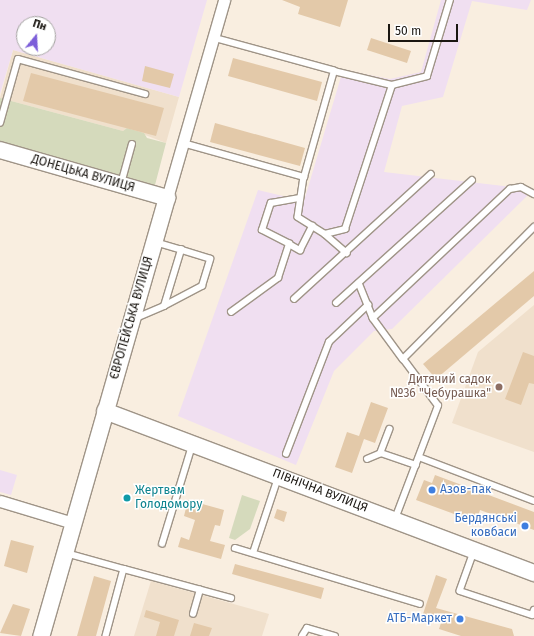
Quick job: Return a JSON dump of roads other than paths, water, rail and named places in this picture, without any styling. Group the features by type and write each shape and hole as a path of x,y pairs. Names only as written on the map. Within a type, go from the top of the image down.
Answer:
{"street":[{"name":"ЄВРОПЕЙСЬКА ВУЛИЦЯ","path":"41,636 224,0"},
{"name":"ДОНЕЦЬКА ВУЛИЦЯ","path":"0,150 167,198"},
{"name":"ПІВНІЧНА ВУЛИЦЯ","path":"106,411 395,519 534,573"},
{"path":"0,501 73,522"}],"lane":[{"path":"213,38 392,85 427,76 450,0"},
{"path":"0,123 18,59 145,94"},
{"path":"334,71 304,177 298,218 326,234 347,253"},
{"path":"326,234 345,229 392,85"},
{"path":"183,143 304,177"},
{"path":"120,185 132,144"},
{"path":"294,299 347,253 431,174"},
{"path":"336,304 472,180"},
{"path":"373,318 510,189 521,187 534,194"},
{"path":"300,198 271,203 262,230 300,250 312,226"},
{"path":"403,360 534,227"},
{"path":"132,319 164,306 202,286 210,259 154,242"},
{"path":"231,312 278,278 288,244"},
{"path":"164,306 181,250"},
{"path":"359,283 373,318 438,406 395,519"},
{"path":"286,454 329,342 368,305"},
{"path":"382,453 390,429"},
{"path":"162,544 192,444"},
{"path":"367,459 382,453 416,465"},
{"path":"419,457 534,501"},
{"path":"253,554 279,476"},
{"path":"235,548 420,604"},
{"path":"474,550 460,591 532,615 534,610"},
{"path":"65,553 231,598"},
{"path":"106,636 124,569"},
{"path":"193,614 200,590"},
{"path":"302,636 307,628 335,636"}],"place":[{"name":"Дитячий садок №36 \"Чебурашка\"","path":"499,387"},
{"name":"Азов-пак","path":"432,490"},
{"name":"Жертвам Голодомору","path":"127,498"},
{"name":"Бердянські ковбаси","path":"525,526"},
{"name":"АТБ-Маркет","path":"460,619"}]}
